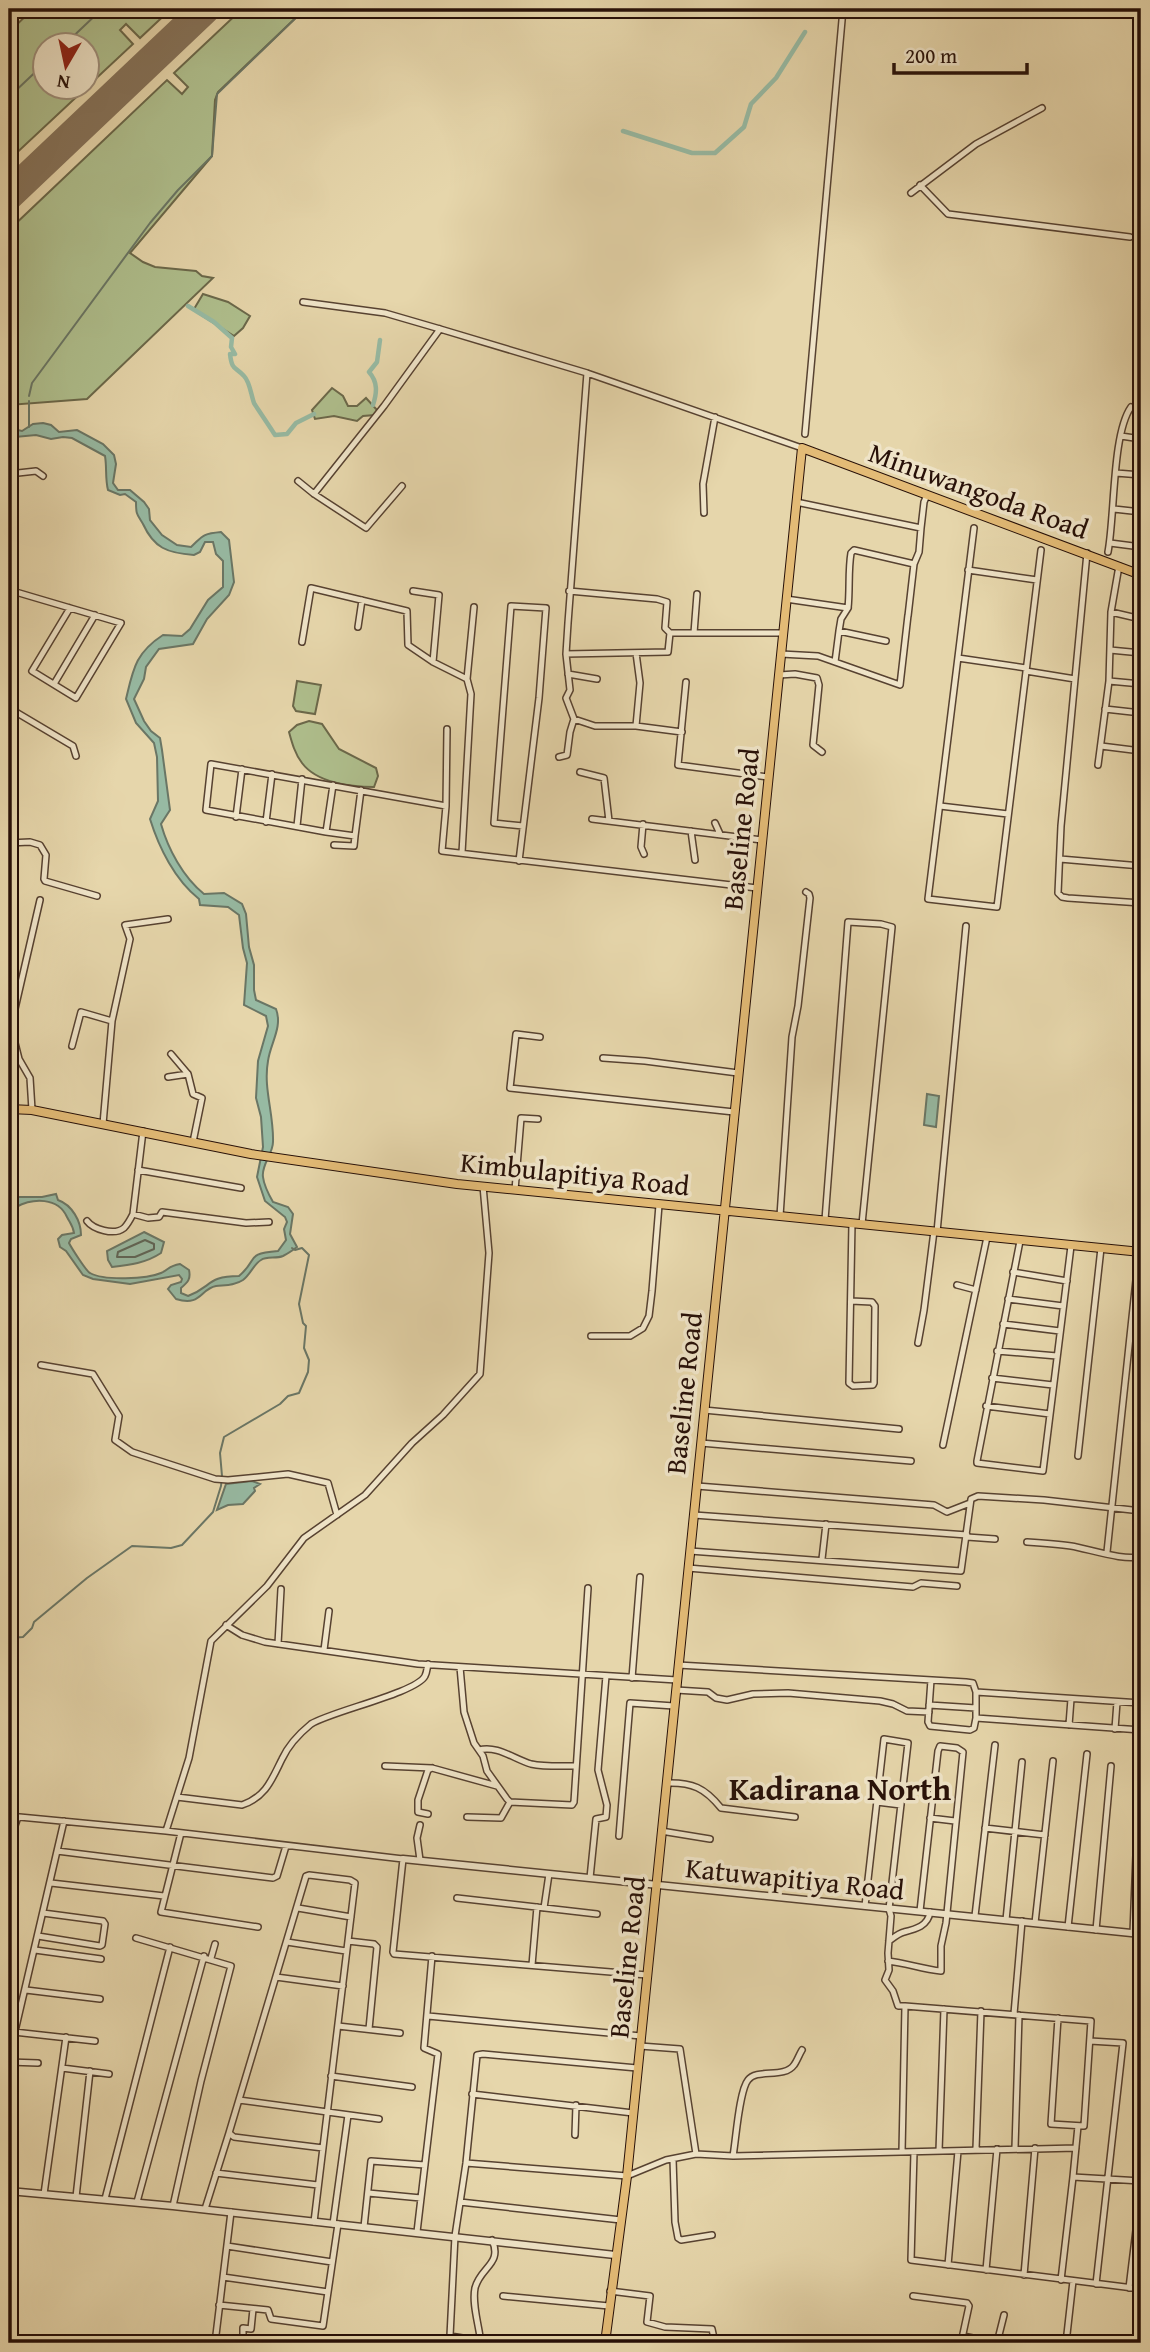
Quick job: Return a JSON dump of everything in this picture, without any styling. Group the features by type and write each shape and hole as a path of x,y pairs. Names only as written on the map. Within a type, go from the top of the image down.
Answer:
{"main road":[{"name":"Minuwangoda Road","path":"802,447 1141,575"},
{"name":"Baseline Road","path":"605,2343 638,2068 802,447"},
{"name":"Kimbulapitiya Road","path":"9,1109 32,1110 251,1154 482,1186 1140,1252"}],"street":[{"path":"805,434 843,9"},
{"path":"911,193 976,144 1042,108"},
{"path":"1141,142 1141,169"},
{"path":"920,185 948,214 1130,237"},
{"path":"303,302 385,313 587,373 802,447"},
{"path":"314,494 384,406 440,329"},
{"path":"559,757 567,755 573,719 566,698 570,690 566,654 587,373"},
{"path":"1108,552 1124,416 1131,407"},
{"path":"704,513 703,484 715,417"},
{"path":"1121,436 1141,439"},
{"path":"9,474 36,471 43,476"},
{"path":"1116,473 1141,475"},
{"path":"298,481 366,528 402,486"},
{"path":"781,654 818,656 900,685 914,564 919,552 927,495"},
{"path":"796,502 921,528"},
{"path":"1114,509 1141,512"},
{"path":"974,528 928,900 997,907 1041,550"},
{"path":"1110,543 1141,547"},
{"path":"835,662 841,619 848,608 851,553 854,551 914,564"},
{"path":"1087,554 1061,827 1058,893 1062,897 1141,903"},
{"path":"1098,765 1109,681 1111,612 1119,566"},
{"path":"968,570 1037,580"},
{"path":"302,642 311,588 407,611 408,645 433,662 467,679"},
{"path":"9,590 121,623 76,698 32,671 70,608"},
{"path":"413,591 439,595 433,662"},
{"path":"569,591 667,602 665,628 670,633 783,634"},
{"path":"694,633 697,594"},
{"path":"908,616 910,595"},
{"path":"786,599 848,608"},
{"path":"358,627 362,600"},
{"path":"519,861 539,698 546,607 511,606 494,823 523,826"},
{"path":"462,853 471,694 467,679 474,607"},
{"path":"1111,612 1141,619"},
{"path":"54,684 95,615"},
{"path":"839,631 886,641"},
{"path":"566,654 668,652 670,633"},
{"path":"1110,650 1141,653"},
{"path":"636,653 640,683 636,726"},
{"path":"958,658 1075,679"},
{"path":"568,674 597,679"},
{"path":"779,675 795,674 817,678 819,685 813,745 822,752"},
{"path":"1109,681 1141,684"},
{"path":"686,682 678,765 768,777"},
{"path":"9,708 73,746 76,756"},
{"path":"1105,709 1141,713"},
{"path":"573,719 595,726 636,726 682,732"},
{"path":"447,729 446,806 442,851 757,888"},
{"path":"1101,746 1141,751"},
{"path":"355,836 206,810 211,764 446,806"},
{"path":"236,817 242,769"},
{"path":"580,772 604,778 610,821"},
{"path":"266,822 272,774"},
{"path":"296,826 302,779"},
{"path":"326,831 332,785"},
{"path":"334,845 354,846 361,790"},
{"path":"940,806 1008,814"},
{"path":"592,820 762,840"},
{"path":"715,823 720,834"},
{"path":"643,824 641,847 644,854"},
{"path":"691,831 695,860"},
{"path":"9,843 30,842 40,845 46,855 46,881 97,896"},
{"path":"1060,859 1141,866"},
{"path":"780,1216 792,1037 810,898 806,892"},
{"path":"32,1110 30,1078 19,1059 11,1035 40,900"},
{"path":"103,1124 112,1021 130,939 125,925 168,919"},
{"path":"825,1220 848,922 881,924 892,927 862,1224"},
{"path":"918,1343 935,1231 967,926"},
{"path":"72,1045 81,1012 112,1021"},
{"path":"540,1037 516,1034 510,1088 734,1112"},
{"path":"171,1054 188,1074 192,1094 202,1098 193,1142"},
{"path":"603,1058 738,1073"},
{"path":"167,1077 188,1074"},
{"path":"515,1189 521,1118 538,1119"},
{"path":"87,1221 91,1227 113,1232 123,1229 134,1214 143,1131"},
{"path":"138,1170 241,1188"},
{"path":"166,1831 189,1758 211,1641 267,1586 304,1538 365,1495 480,1374 489,1253 482,1186"},
{"path":"591,1336 630,1336 643,1328 649,1316 659,1205"},
{"path":"134,1214 148,1218 159,1217 162,1212 246,1223 269,1222"},
{"path":"851,1301 872,1302 875,1306 874,1383 870,1385 853,1386 849,1382 852,1223"},
{"path":"943,1445 987,1237"},
{"path":"1020,1241 977,1463 1043,1471 1071,1246"},
{"path":"1078,1456 1101,1248"},
{"path":"1107,1552 1140,1252"},
{"path":"1013,1272 1067,1281"},
{"path":"957,1285 976,1290"},
{"path":"1008,1299 1063,1306"},
{"path":"1003,1324 1060,1331"},
{"path":"997,1351 1057,1356"},
{"path":"41,1365 93,1374 119,1416 115,1440 132,1452 215,1479 288,1474 328,1483 337,1515"},
{"path":"992,1378 1054,1385"},
{"path":"986,1406 1050,1414"},
{"path":"704,1410 899,1429"},
{"path":"701,1443 911,1461"},
{"path":"696,1486 934,1505 947,1513 970,1503"},
{"path":"690,1551 961,1571 970,1503 971,1499 978,1496 1141,1511"},
{"path":"694,1515 995,1539"},
{"path":"822,1559 827,1524"},
{"path":"1027,1542 1107,1552 1114,1556 1135,1559 1141,1556"},
{"path":"688,1568 913,1587 921,1583 957,1586"},
{"path":"632,1678 640,1577"},
{"path":"460,1667 464,1712 474,1743 487,1771 510,1801 572,1805 588,1588"},
{"path":"278,1644 281,1589"},
{"path":"324,1650 329,1611"},
{"path":"226,1625 242,1635 278,1644 428,1664 632,1678 708,1692 716,1698 727,1700 753,1693 788,1693 880,1702 893,1704 907,1711 976,1708"},
{"path":"177,1797 242,1805 248,1803 268,1787 283,1757 302,1731 311,1724 420,1681 425,1676 428,1664"},
{"path":"678,1665 931,1680 973,1683 976,1692 974,1728 931,1727 928,1722 931,1680"},
{"path":"590,1878 596,1819 606,1816 607,1805 598,1770 606,1676"},
{"path":"976,1692 1141,1703"},
{"path":"1069,1725 1071,1699"},
{"path":"1115,1728 1117,1702"},
{"path":"619,1836 630,1703 674,1706"},
{"path":"976,1718 1141,1730"},
{"path":"865,1906 884,1739 908,1743 889,1909 889,1970 885,1983 893,1992 898,2006 981,2011 1016,2015 1058,2018 1091,2021 1084,2126 1051,2124 1058,2018"},
{"path":"975,1916 995,1745"},
{"path":"888,1961 941,1971 941,1946 963,1752 961,1749 938,1748 920,1911"},
{"path":"479,1750 496,1750 537,1765 576,1766"},
{"path":"1068,1927 1087,1754"},
{"path":"1006,1920 1021,1762"},
{"path":"1035,1923 1053,1762"},
{"path":"385,1766 432,1768 498,1786"},
{"path":"1096,1930 1111,1766"},
{"path":"428,1814 418,1812 418,1800 426,1774 432,1768"},
{"path":"1137,1933 1139,1778"},
{"path":"666,1783 685,1783 709,1793 721,1808 795,1817"},
{"path":"467,1817 501,1818 510,1801"},
{"path":"877,1802 901,1805"},
{"path":"9,1816 403,1858 394,1954 647,1975"},
{"path":"9,1843 18,1817"},
{"path":"930,1818 955,1821"},
{"path":"38,2063 9,2059 64,1821"},
{"path":"420,1825 417,1838 420,1860"},
{"path":"985,1828 1045,1835"},
{"path":"662,1831 710,1839"},
{"path":"181,1833 161,1912 258,1927"},
{"path":"57,1851 276,1878 286,1846"},
{"name":"Katuwapitiya Road","path":"403,1858 1137,1933"},
{"path":"544,1908 548,1874"},
{"path":"205,2209 307,1875 350,1880 355,1882 314,2222"},
{"path":"51,1883 164,1896"},
{"path":"457,1898 597,1914"},
{"path":"532,1965 537,1907"},
{"path":"298,1909 351,1917"},
{"path":"889,1941 901,1933 917,1930 930,1918 930,1912"},
{"path":"38,1936 103,1945 103,1921 43,1913"},
{"path":"1015,2148 1016,2015 1022,1921"},
{"path":"136,1938 231,1965 173,2206"},
{"path":"348,1941 374,1944 377,1947 369,2029"},
{"path":"287,1942 346,1951"},
{"path":"137,2203 207,1957 215,1944"},
{"path":"105,2199 170,1947"},
{"path":"35,1950 102,1959"},
{"path":"417,2232 438,2054 424,2048 432,1956"},
{"path":"276,1978 342,1986"},
{"path":"26,1990 100,1999"},
{"path":"902,2152 905,2006"},
{"path":"939,2151 944,2009"},
{"path":"976,2149 981,2011"},
{"path":"428,2016 641,2036"},
{"path":"338,2026 400,2033"},
{"path":"15,2032 94,2041"},
{"path":"44,2194 66,2037"},
{"path":"1090,2041 1123,2043 1096,2284"},
{"path":"640,2046 680,2049 696,2154"},
{"path":"733,2156 747,2080 753,2076 787,2071 794,2066 802,2050"},
{"path":"492,2240 496,2249 495,2258 475,2285 474,2296 482,2338 475,2340 450,2336 455,2236 478,2054 638,2068"},
{"path":"62,2068 109,2074"},
{"path":"76,2197 90,2071"},
{"path":"331,2076 412,2087"},
{"path":"472,2094 633,2113"},
{"path":"239,2100 379,2119"},
{"path":"575,2134 576,2105"},
{"path":"219,2305 268,2310 271,2319 323,2326 348,2115"},
{"path":"1061,2280 1078,2126"},
{"path":"229,2133 232,2137 323,2148"},
{"path":"1024,2275 1035,2148"},
{"path":"466,2163 626,2176 673,2159 696,2154 733,2156 1076,2148"},
{"path":"986,2270 997,2149"},
{"path":"948,2265 958,2151"},
{"path":"914,2152 911,2260 1141,2289"},
{"path":"673,2159 678,2238 681,2240 712,2235"},
{"path":"364,2227 371,2161 425,2165"},
{"path":"216,2173 318,2185"},
{"path":"1073,2177 1141,2181"},
{"path":"1129,2288 1141,2189"},
{"path":"9,2191 205,2209 615,2255"},
{"path":"368,2193 421,2198"},
{"path":"460,2202 621,2220"},
{"path":"215,2343 231,2212"},
{"path":"227,2246 332,2262"},
{"path":"223,2277 328,2292"},
{"path":"1066,2343 1073,2281"},
{"path":"610,2291 650,2296 648,2322 665,2326 712,2329 715,2343"},
{"path":"503,2296 609,2306"},
{"path":"913,2296 968,2303 962,2340 997,2343 1004,2315"},
{"path":"243,2334 243,2328 251,2329 253,2309"}],"shaded area":[{"path":"33,9 171,9 140,38 126,24 120,30 133,44 102,73 102,32 32,32 32,102 71,102 9,160 9,32"},
{"path":"242,9 305,9 218,92 215,100 212,156 130,253 155,267 196,271 202,276 213,278 87,399 9,405 9,230 167,80 182,94 188,87 174,73"},
{"path":"203,294 228,302 250,316 243,328 234,336 198,313 194,309"},
{"path":"332,388 343,396 348,406 357,406 366,398 377,410 375,415 363,416 357,421 334,416 315,419 312,410"},
{"path":"297,681 321,685 315,714 296,711 293,706"},
{"path":"309,721 322,724 339,749 376,768 378,776 374,787 335,782 308,770 297,756 289,732 297,725"}],"water":[{"path":"33,424 51,425 59,432 77,430 103,444 114,455 116,464 113,483 118,490 130,490 144,502 149,509 150,520 162,535 177,545 191,547 203,536 221,532 229,540 234,582 229,595 207,619 193,644 159,649 146,667 144,679 134,699 144,721 160,738 170,810 161,824 168,843 183,871 204,894 224,893 242,904 254,965 256,1000 276,1009 277,1029 267,1071 273,1142 263,1177 273,1202 288,1207 293,1214 290,1234 297,1247 283,1256 261,1260 240,1282 216,1286 191,1301 176,1299 168,1289 181,1282 179,1275 130,1284 83,1275 60,1247 58,1239 62,1235 74,1233 63,1210 44,1201 16,1207 9,1204 9,1186 14,1187 18,1197 56,1194 58,1200 68,1206 77,1219 81,1235 71,1239 69,1243 90,1273 105,1277 136,1278 155,1275 180,1264 189,1270 190,1276 181,1288 181,1293 188,1296 215,1280 239,1276 256,1255 278,1251 286,1240 285,1217 265,1201 257,1177 263,1147 261,1117 256,1098 258,1061 268,1026 266,1016 244,1005 247,963 239,915 228,907 200,905 199,899 182,883 163,852 150,819 158,801 154,743 136,723 126,699 133,671 146,649 163,635 182,636 190,629 208,600 223,587 223,561 216,554 213,542 205,542 200,552 194,555 169,551 157,544 138,516 136,502 125,494 120,495 108,490 105,456 72,438 51,439 36,435 15,437 9,433 9,428 22,431"},
{"path":"927,1094 939,1096 936,1127 924,1125"},
{"path":"144,1232 164,1242 161,1253 144,1261 112,1267 107,1251"},
{"path":"252,1481 260,1484 243,1504 228,1505 217,1510 226,1484"}],"waterway":[{"path":"78,32 102,9"},
{"path":"29,396 32,383 150,223 212,156 217,94 305,9"},
{"path":"623,131 692,153 715,153 744,127 751,104 776,78 805,32"},
{"path":"9,97 32,75"},
{"path":"188,306 214,322 232,338 231,347 235,354 230,354 234,368 246,379 254,403 275,435 287,434 296,423 314,414"},
{"path":"373,405 376,388 369,372 377,362 380,340"},
{"path":"29,401 29,427"},
{"path":"9,1638 23,1637 34,1622 87,1578 132,1546 171,1548 182,1545 213,1512 221,1486 220,1453 224,1437 280,1404 288,1396 299,1393 308,1372 309,1360 304,1348 306,1326 299,1304 309,1255 302,1248 292,1248"}],"runway":[{"path":"9,195 205,9"}],"district":[{"name":"Kadirana North","path":"840,1788"}]}
